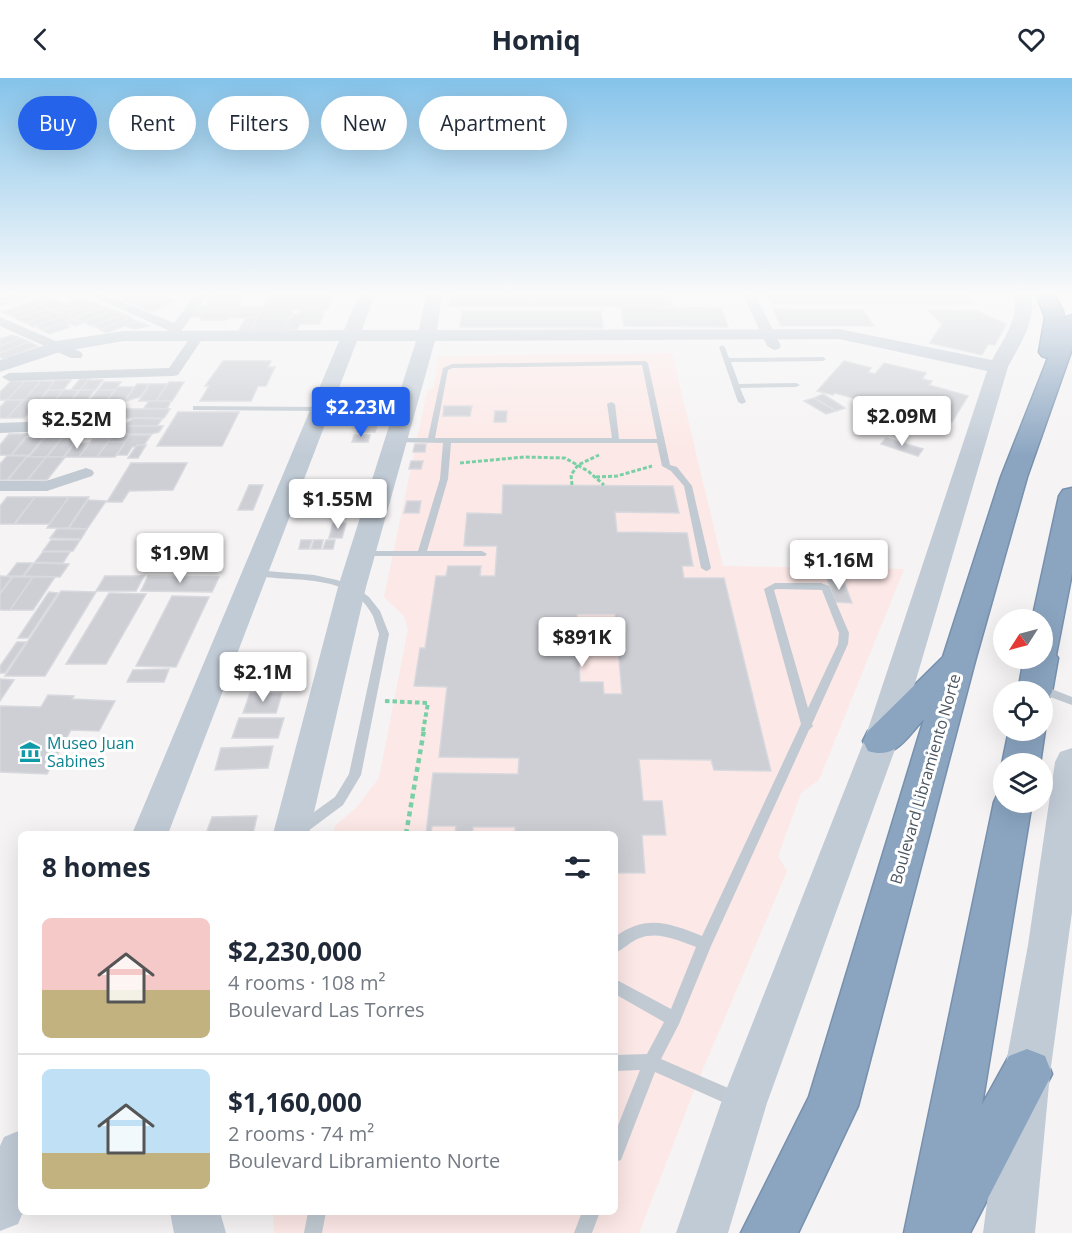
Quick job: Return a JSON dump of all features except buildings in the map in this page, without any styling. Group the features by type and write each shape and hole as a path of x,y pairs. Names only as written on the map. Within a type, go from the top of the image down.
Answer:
{"highway":[{"path":"1049,348 1051,378"},
{"name":"Boulevard Libramiento Norte","path":"769,1233 832,1106 958,661 1014,477 1062,348"},
{"path":"1050,609 1072,495"},
{"path":"881,741 958,661"},
{"path":"932,1233 1011,813"},
{"path":"940,1233 1027,1074"}],"street":[{"path":"3,374 55,348"},
{"path":"59,348 76,355"},
{"path":"3,374 113,348"},
{"path":"3,374 173,372 191,348"},
{"path":"151,831 345,348"},
{"path":"294,831 352,587 364,554 423,348"},
{"path":"594,348 725,354 747,348"},
{"path":"867,348 996,373"},
{"path":"702,1233 744,1103 881,741 996,373 1008,348"},
{"path":"0,428 52,426 75,421"},
{"path":"0,486 47,486 86,474"},
{"path":"1009,1233 1027,1074 1048,945 1072,762"},
{"path":"0,1206 18,1161"},
{"path":"189,1233 193,1215"},
{"path":"195,1215 200,1233"}],"lane":[{"path":"742,402 725,354 823,359"},
{"path":"431,441 445,369 457,364 645,363 666,466 674,470 688,486 706,568"},
{"path":"736,386 796,385"},
{"path":"611,404 616,442"},
{"path":"196,408 321,409"},
{"path":"396,440 660,441"},
{"path":"422,554 447,464 447,441"},
{"path":"364,554 482,554"},
{"path":"255,573 324,579 352,587 381,618 384,634 355,776 339,801 297,831"},
{"path":"618,1146 651,1062 674,1019 705,944 807,726 843,644 844,633 826,588 821,586 775,586 769,589 807,726"},
{"path":"1037,679 1072,701"},
{"path":"618,944 627,936 647,927 664,928 705,944"},
{"path":"618,989 674,1019"},
{"path":"618,1063 651,1062 744,1103"},
{"path":"313,1233 316,1215"},
{"path":"582,1233 590,1215"}],"path":[{"path":"572,485 571,475 578,465 605,453"},
{"path":"447,464 548,456 565,458 604,485"},
{"path":"595,477 604,478 650,466 666,466"},
{"path":"370,701 428,703 407,831"}],"shaded area":[{"path":"672,353 723,566 904,569 819,780 801,793 778,856 787,871 697,1083 639,1233 274,1233 273,1215 618,1215 618,831 334,831 335,826 357,807 379,778 408,629 404,616 384,597 427,392 434,386 438,356"}],"place":[{"name":"Museo Juan Sabines","path":"30,752"}]}
